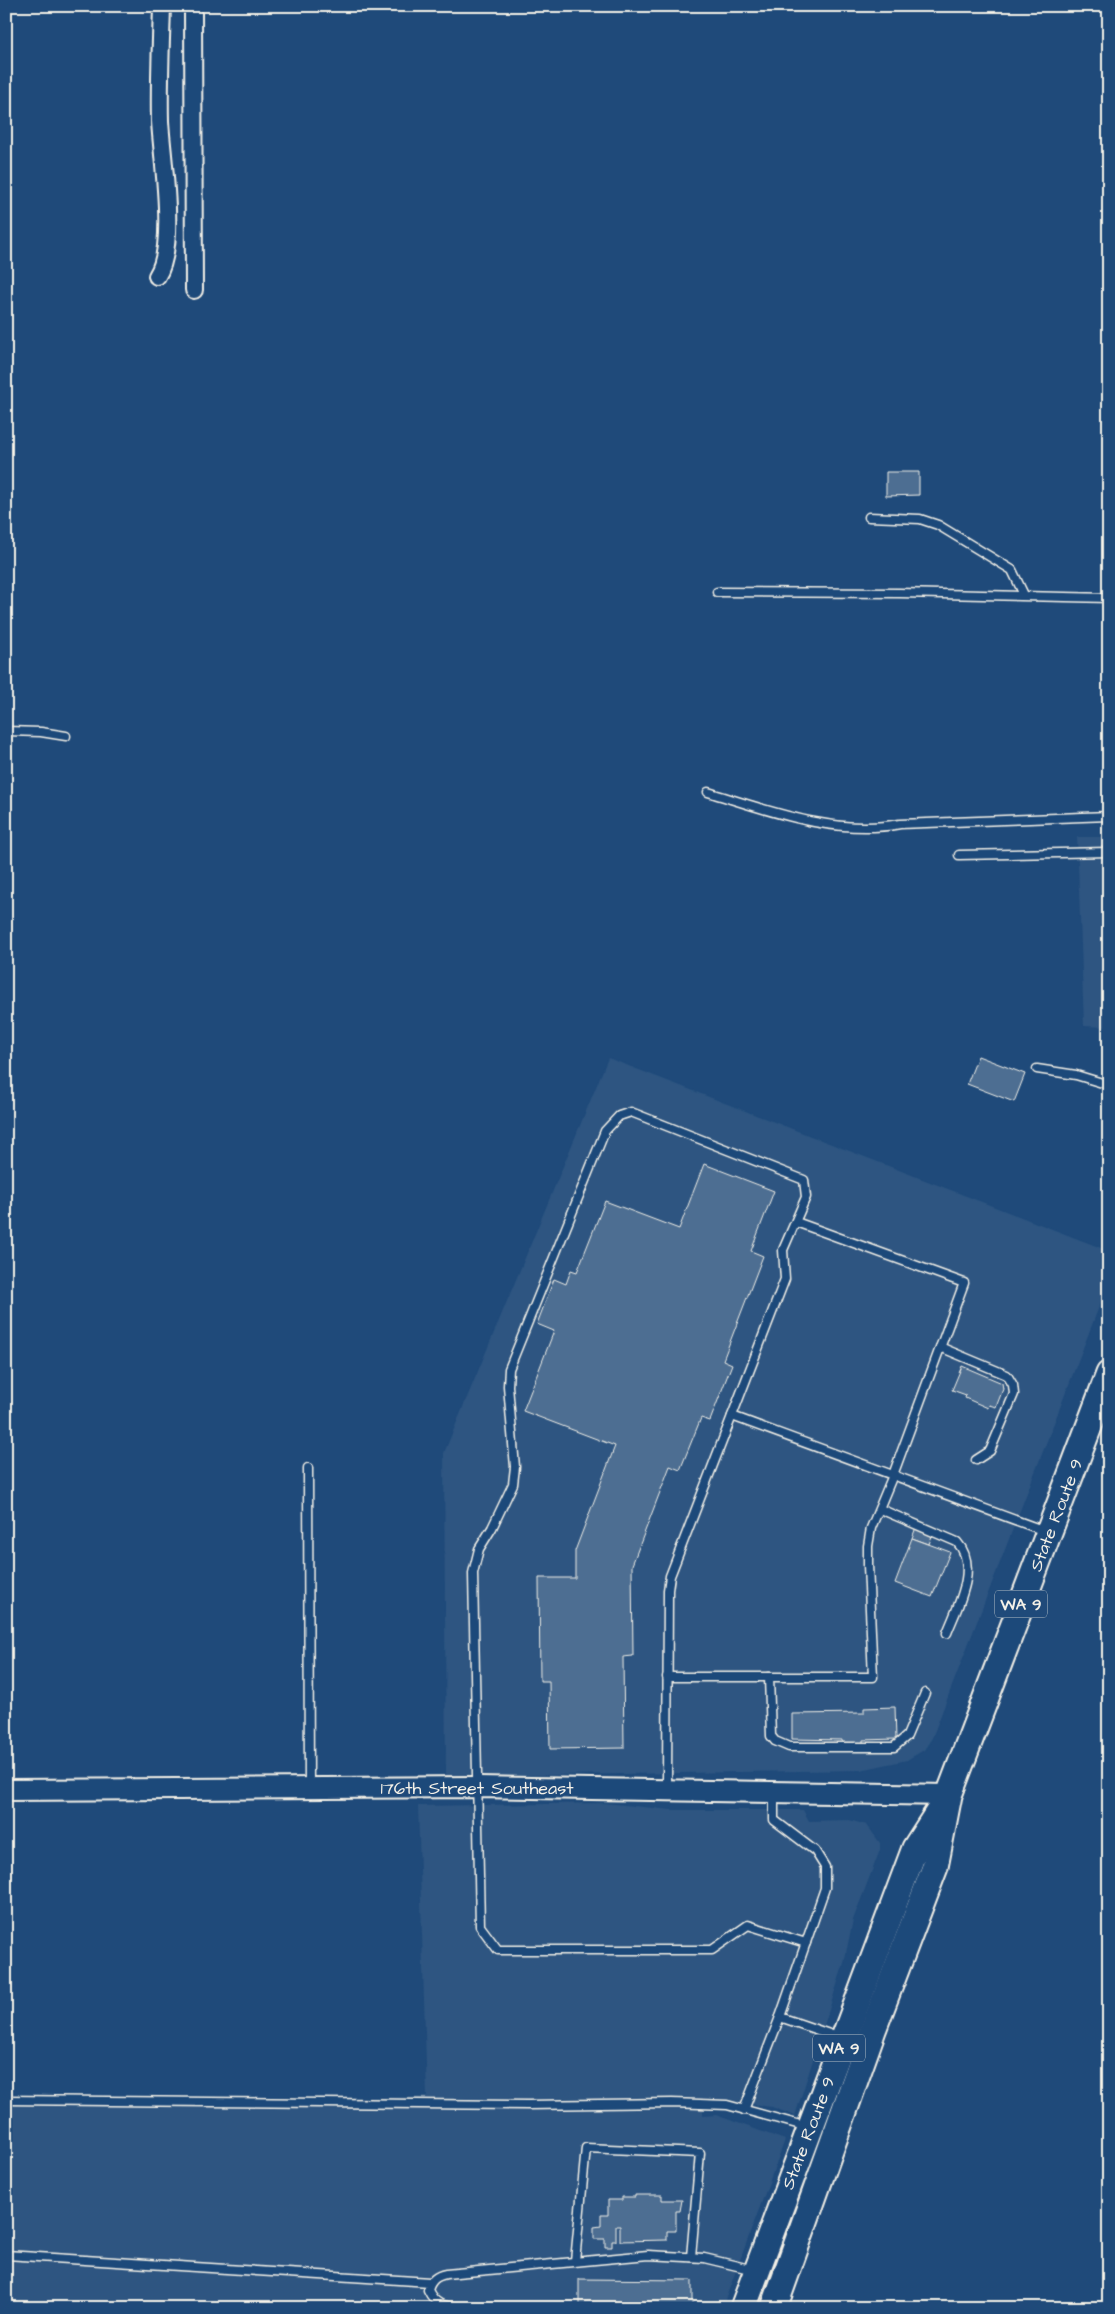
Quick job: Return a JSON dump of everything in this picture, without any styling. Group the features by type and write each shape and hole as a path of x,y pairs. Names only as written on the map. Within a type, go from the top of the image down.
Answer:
{"main road":[{"name":"State Route 9","path":"743,2308 915,1848 948,1795 1109,1374"},
{"name":"State Route 9","path":"774,2308 873,2030 935,1867 948,1795"}],"street":[{"path":"157,276 161,270 166,238 166,196 160,121 162,6"},
{"path":"193,6 194,290"},
{"name":"176th Street Southeast","path":"6,1790 479,1787 948,1795"}],"lane":[{"path":"869,517 920,518 938,526 1012,570 1024,595"},
{"path":"717,592 1024,595 1109,598"},
{"path":"6,731 41,732 66,736"},
{"path":"708,792 804,821 839,825 885,827 900,824 1109,816"},
{"path":"959,855 1109,852 1109,936"},
{"path":"1037,1069 1076,1075 1109,1085"},
{"path":"667,1790 668,1590 670,1576 785,1279 783,1250 806,1197 804,1180 632,1112 618,1116 604,1131 509,1369 508,1386 515,1466 514,1484 492,1528 479,1548 473,1573 479,1787 480,1926 498,1950 712,1950 748,1925 806,1943"},
{"path":"667,1677 873,1677 868,1546 871,1528 893,1475 964,1283 796,1222"},
{"path":"940,1347 1007,1375 1013,1385 1014,1394 990,1451 976,1460"},
{"path":"732,1416 1049,1533"},
{"path":"308,1468 309,1788"},
{"path":"880,1509 957,1542 964,1550 967,1568 966,1581 947,1634"},
{"path":"769,1677 771,1736 775,1741 789,1747 894,1747 906,1736 925,1693"},
{"path":"744,2110 780,2017 824,1888 825,1867 815,1851 774,1820 774,1792"},
{"path":"780,2017 843,2038"},
{"path":"6,2100 509,2105 672,2103 727,2105 810,2127"},
{"path":"575,2261 586,2148 700,2153 691,2257"},
{"path":"6,2255 430,2282"},
{"path":"460,2308 442,2306 433,2300 428,2290 430,2282 437,2276 446,2274 648,2255 704,2258 756,2270"}],"shaded area":[{"path":"1077,837 1109,837 1109,1027 1084,1026"},
{"path":"608,1058 1109,1251 1109,1281 932,1738 924,1750 907,1760 861,1770 446,1777 444,1453"},
{"path":"606,1803 671,1810 803,1810 809,1821 849,1820 867,1825 880,1843 880,1850 853,1920 844,1963 795,2116 772,2107 703,2098 703,2116 716,2115 785,2140 722,2308 6,2308 6,2098 427,2097 418,1806"}],"building":[{"path":"886,472 919,472 919,495 886,496"},
{"path":"978,1056 1025,1074 1014,1102 967,1084"},
{"path":"704,1164 774,1191 751,1251 763,1256 723,1360 732,1364 710,1421 701,1418 680,1470 670,1466 632,1565 633,1656 623,1657 624,1748 550,1749 549,1681 540,1681 539,1578 575,1578 575,1551 615,1446 523,1411 554,1331 537,1324 554,1279 566,1284 571,1270 577,1272 605,1201 679,1229"},
{"path":"962,1366 1002,1383 1003,1389 996,1407 989,1405 988,1408 965,1398 966,1395 952,1390"},
{"path":"918,1522 935,1528 929,1544 912,1538"},
{"path":"912,1538 950,1552 932,1597 895,1583"},
{"path":"895,1707 896,1739 863,1740 863,1745 842,1745 842,1740 792,1739 792,1714 864,1713 864,1708"},
{"path":"635,2195 662,2195 662,2200 682,2200 680,2211 676,2211 676,2231 667,2231 667,2240 620,2241 620,2226 616,2226 616,2241 612,2241 612,2247 605,2247 605,2239 594,2239 594,2227 601,2226 601,2215 608,2215 608,2200 622,2200 622,2197 635,2197"},
{"path":"579,2279 692,2280 692,2308 579,2308"}]}
